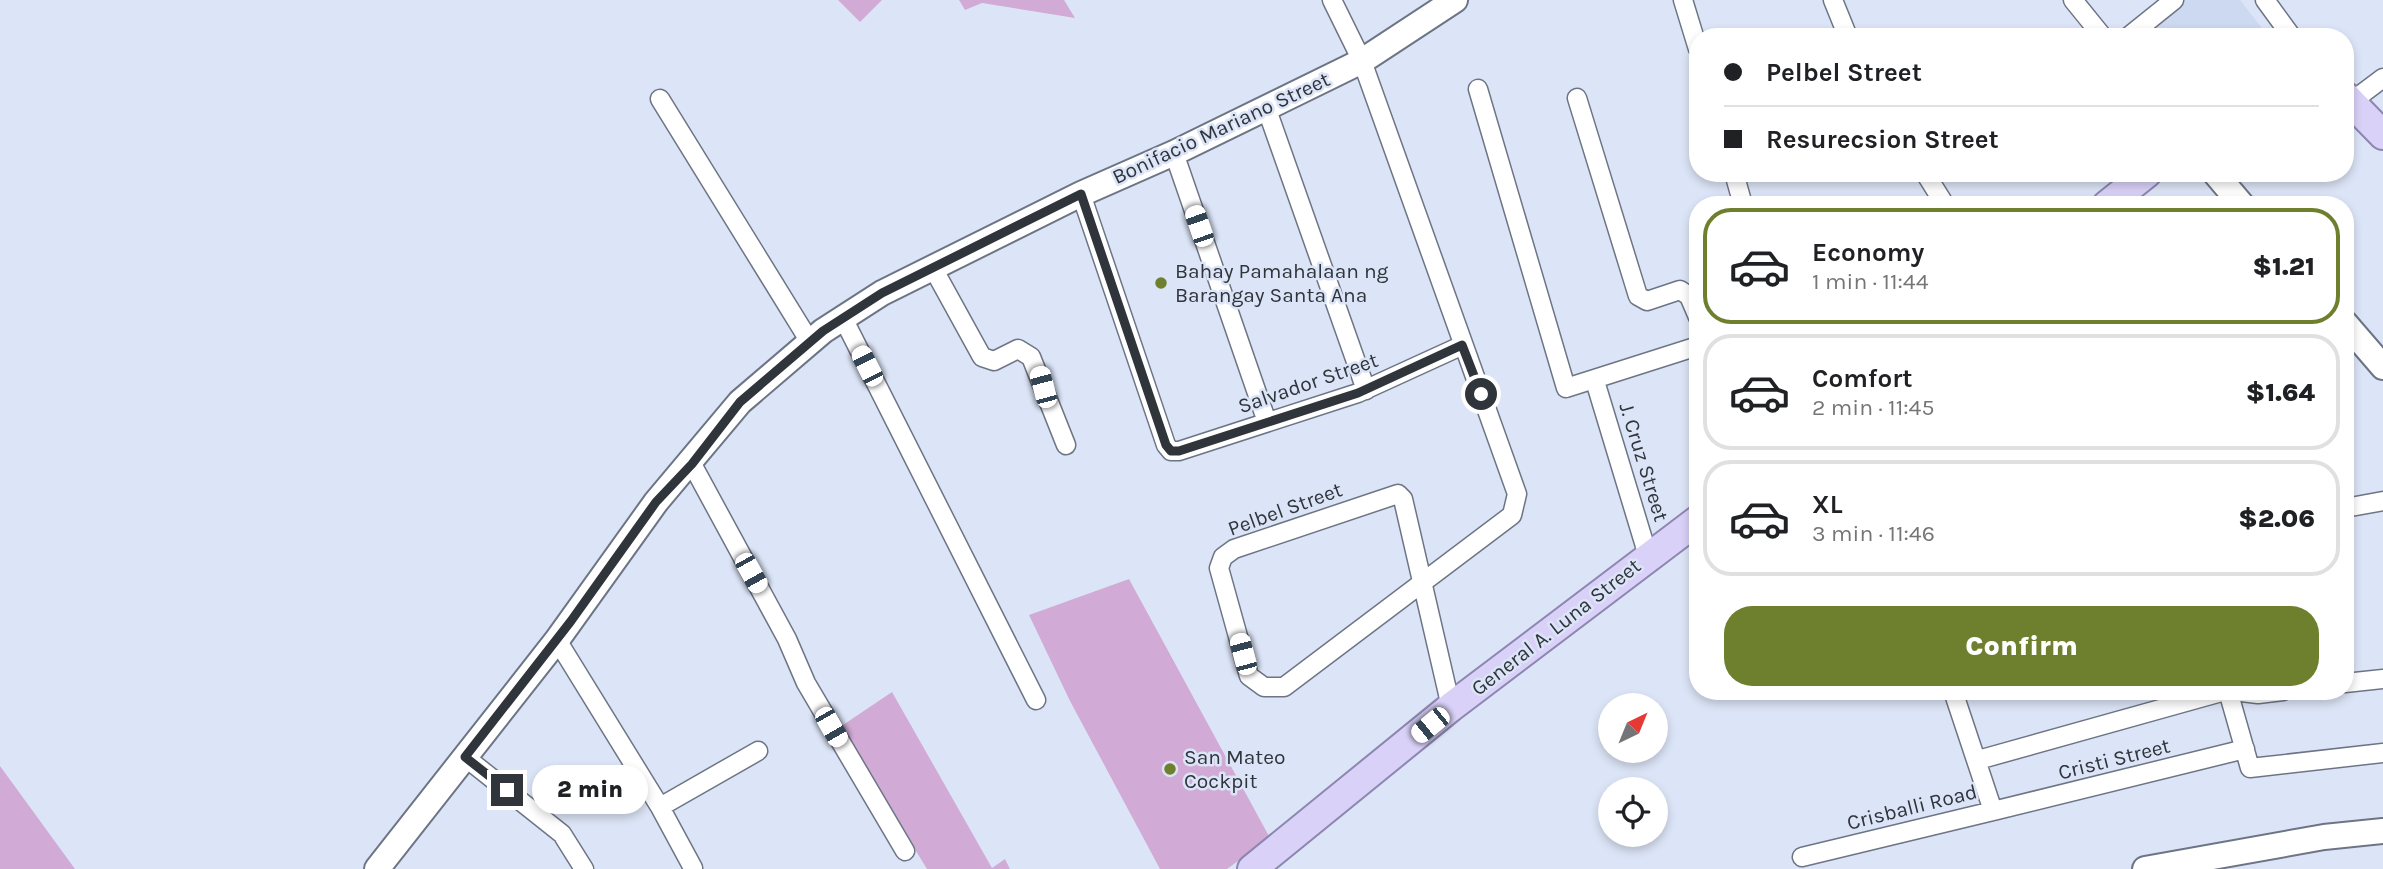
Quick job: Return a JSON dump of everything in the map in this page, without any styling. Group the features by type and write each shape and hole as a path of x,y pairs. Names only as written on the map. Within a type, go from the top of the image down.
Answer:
{"main road":[{"path":"2354,105 2383,135"},
{"path":"2118,196 2136,182"},
{"name":"General A. Luna Street","path":"1252,869 1451,708 1689,526"}],"street":[{"name":"Pelbel Street","path":"1332,0 1362,61 1517,494 1516,504 1512,515 1423,580 1284,687 1264,687 1250,676 1219,568 1223,557 1234,549 1398,494 1403,499 1423,580 1451,708"},
{"name":"Bonifacio Mariano Street","path":"377,869 557,640 656,502 692,464 740,402 810,342 882,293 1081,194 1174,153 1362,61 1455,0"},
{"path":"1683,0 1692,28"},
{"path":"1833,0 1844,28"},
{"path":"2073,0 2096,28"},
{"path":"2139,28 2174,0"},
{"path":"2266,0 2286,28"},
{"path":"2354,95 2383,78"},
{"path":"1478,89 1564,386 1569,389 1689,349"},
{"path":"1577,98 1638,296 1647,301 1681,290 1689,296"},
{"path":"660,99 810,342"},
{"path":"1266,107 1367,390"},
{"path":"1174,153 1267,422"},
{"path":"2223,182 2234,196"},
{"name":"Salvador Street","path":"1081,194 1166,445 1171,451 1179,451 1367,390 1462,345"},
{"path":"933,268 982,358 994,361 1018,349 1031,357 1066,445"},
{"path":"843,318 1036,700"},
{"path":"2354,333 2383,367"},
{"name":"J. Cruz Street","path":"1595,381 1648,556"},
{"path":"692,464 787,639 806,683 905,851"},
{"path":"2354,506 2383,501"},
{"path":"557,640 660,807 693,868"},
{"path":"2354,681 2383,678"},
{"name":"Crisballi Road","path":"1802,857 1993,811 1956,700"},
{"path":"1978,760 2196,700"},
{"path":"2231,700 2252,769 2383,753"},
{"name":"Cristi Street","path":"1993,811 2245,749"},
{"path":"660,807 758,751"},
{"path":"465,757 556,828 584,869"},
{"path":"2145,869 2324,837 2383,831"}],"shaded area":[{"path":"838,0 882,0 860,22"},
{"path":"959,0 1064,0 1075,18 982,3 965,10"},
{"path":"2177,0 2240,0 2262,28 2143,28"},
{"name":"San Mateo Cockpit","path":"1129,579 1270,838 1227,869 1160,869 1070,701 1029,615"},
{"path":"892,692 992,868 1005,859 1010,869 927,869 840,727"},
{"path":"0,766 75,869 0,869"}],"place":[{"name":"Bahay Pamahalaan ng Barangay Santa Ana","path":"1161,283"},
{"name":"San Mateo Cockpit","path":"1170,769"}],"route":[{"path":"507,790 465,757 571,621 656,502 692,464 740,402 823,331 882,293 1081,194 1166,445 1171,451 1179,451 1367,390 1462,345 1481,394"}]}
